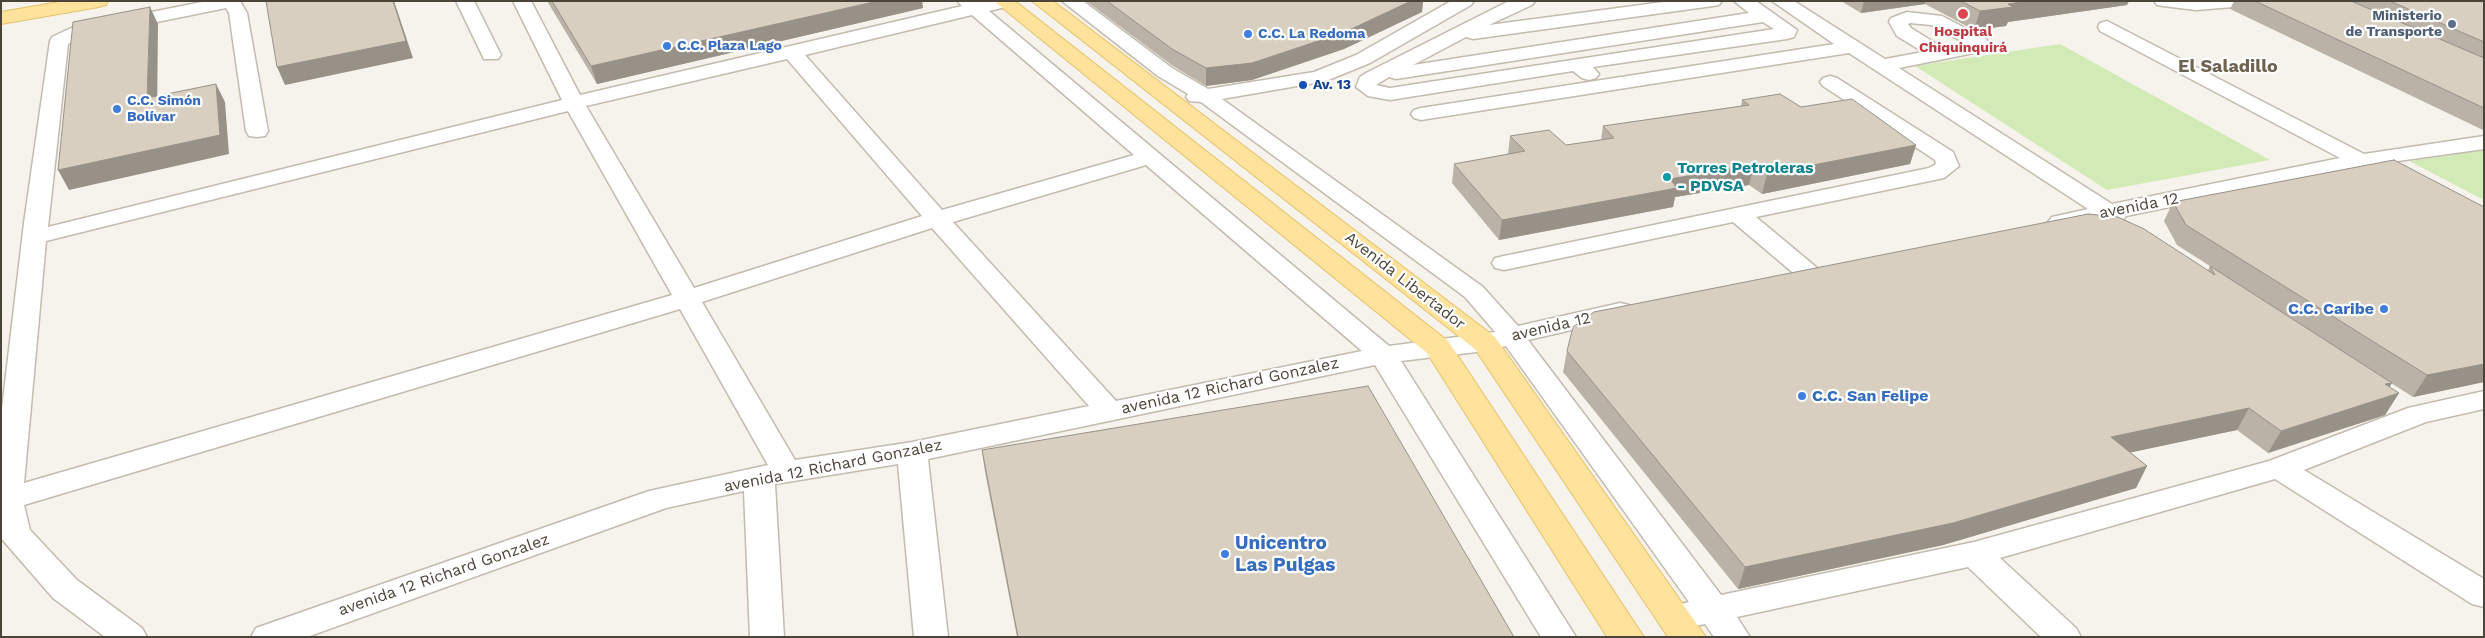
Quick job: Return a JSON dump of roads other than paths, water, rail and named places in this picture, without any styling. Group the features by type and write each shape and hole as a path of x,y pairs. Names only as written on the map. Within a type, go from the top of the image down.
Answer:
{"main road":[{"path":"5,13 41,1"},
{"name":"Avenida Libertador","path":"1003,1 1438,347 1626,637"},
{"name":"Avenida Libertador","path":"1041,1 1172,100 1498,339 1681,627"},
{"path":"5,13 89,3"}],"street":[{"path":"89,3 108,1"},
{"path":"465,1 491,56"},
{"path":"522,1 574,103 687,299 773,475 767,637"},
{"path":"35,237 574,103 792,52 971,5 1003,1"},
{"path":"1071,1 1165,72 1205,96 1474,292 1498,339 1713,609 1733,637"},
{"path":"1172,100 1319,77 1363,59 1464,1"},
{"path":"1526,1 1373,77 1367,81 1366,86 1374,92 1390,94 1787,33 1788,30 1774,9"},
{"path":"1455,35 1713,1"},
{"path":"1743,1 1774,9 1851,47 2132,228"},
{"path":"2163,1 2196,5 2245,1"},
{"path":"130,637 65,589 15,534 7,499 35,237 59,41 78,32 231,2 238,12 258,131"},
{"path":"1421,4 1446,12"},
{"path":"971,5 1383,355 1559,637"},
{"path":"1373,77 1774,9"},
{"path":"2107,27 2372,158 2417,174"},
{"path":"1421,114 1851,47"},
{"path":"792,52 937,219 1109,411"},
{"path":"1880,66 1940,54"},
{"path":"1577,64 1604,86"},
{"path":"1504,263 1936,173 1948,166 1945,157 1830,82"},
{"name":"avenida 12","path":"2035,227 2372,158 2484,142"},
{"path":"7,499 687,299 937,219 1150,157"},
{"path":"1738,214 1817,271 1781,278"},
{"name":"avenida 12","path":"1383,355 1498,339 1643,306"},
{"name":"avenida 12 Richard Gonzalez","path":"268,637 660,499 773,475 912,452 1383,355"},
{"path":"1681,627 1713,609 1974,554 2279,468 2406,407 2484,400"},
{"path":"912,452 931,637"},
{"path":"2279,468 2484,595"},
{"path":"1974,554 2064,637"}],"place":[{"name":"Hospital Chiquinquirá","path":"1963,14"},
{"name":"Ministerio de Transporte","path":"2452,24"},
{"name":"C.C. La Redoma","path":"1248,34"},
{"name":"C.C. Plaza Lago","path":"667,46"},
{"name":"Av. 13","path":"1303,85"},
{"name":"C.C. Simón Bolívar","path":"117,109"},
{"name":"Torres Petroleras - PDVSA","path":"1667,177"},
{"name":"C.C. Caribe","path":"2384,309"},
{"name":"C.C. San Felipe","path":"1802,396"},
{"name":"Unicentro Las Pulgas","path":"1225,554"}],"district":[{"name":"El Saladillo","path":"2228,67"}]}
